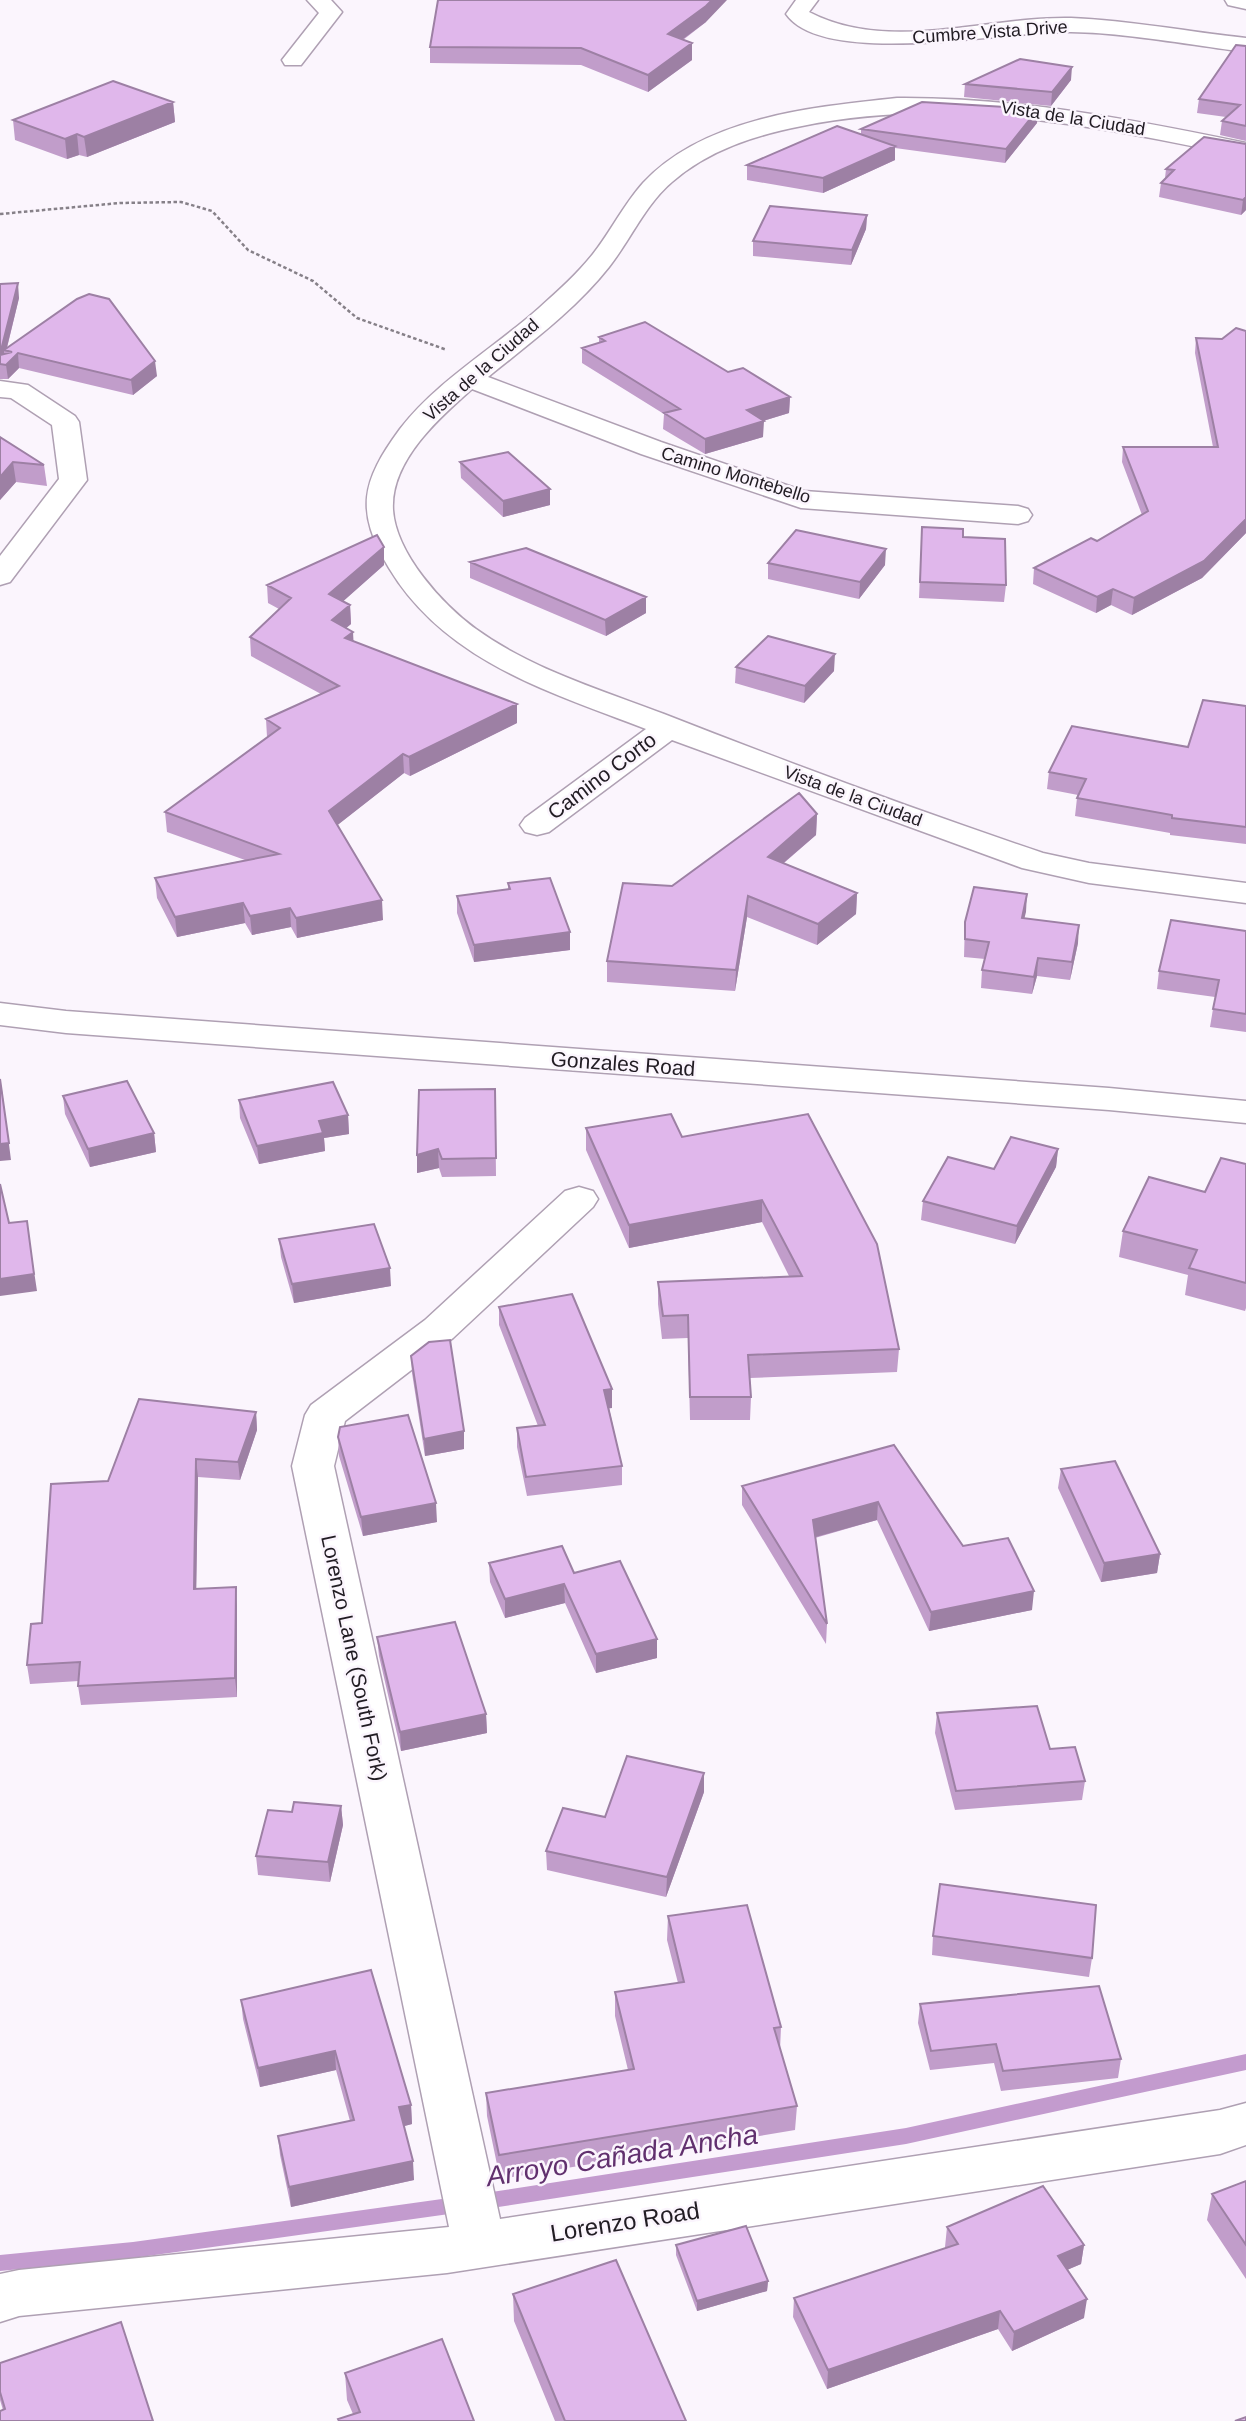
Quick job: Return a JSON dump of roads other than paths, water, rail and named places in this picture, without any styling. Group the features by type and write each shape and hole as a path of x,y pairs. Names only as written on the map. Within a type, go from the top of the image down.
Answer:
{"street":[{"path":"293,60 331,12 318,0"},
{"name":"Cumbre Vista Drive","path":"807,0 797,14 827,30 898,39 1071,26 1246,45"},
{"path":"1236,0 1246,2"},
{"name":"Vista de la Ciudad","path":"1246,150 1055,111 999,105 881,106 776,124 732,138 694,156 664,176 636,205 594,269 425,417 390,461 377,509 397,559 432,606 472,640 525,671 668,727 1034,861 1089,873 1246,893"},
{"name":"Camino Montebello","path":"477,371 651,449 801,499 1018,514"},
{"path":"0,389 18,391 65,422 73,480 0,576"},
{"name":"Camino Corto","path":"537,825 668,727"},
{"name":"Gonzales Road","path":"0,1014 94,1024 1109,1099 1246,1112"},
{"name":"Lorenzo Lane (South Fork)","path":"470,2202 313,1466 326,1415 439,1329 579,1199"},
{"name":"Lorenzo Road","path":"0,2298 19,2293 447,2249 1220,2132 1246,2124"}],"waterway":[{"name":"Arroyo Cañada Ancha","path":"0,2263 133,2250 485,2201 906,2136 1246,2062"}]}
